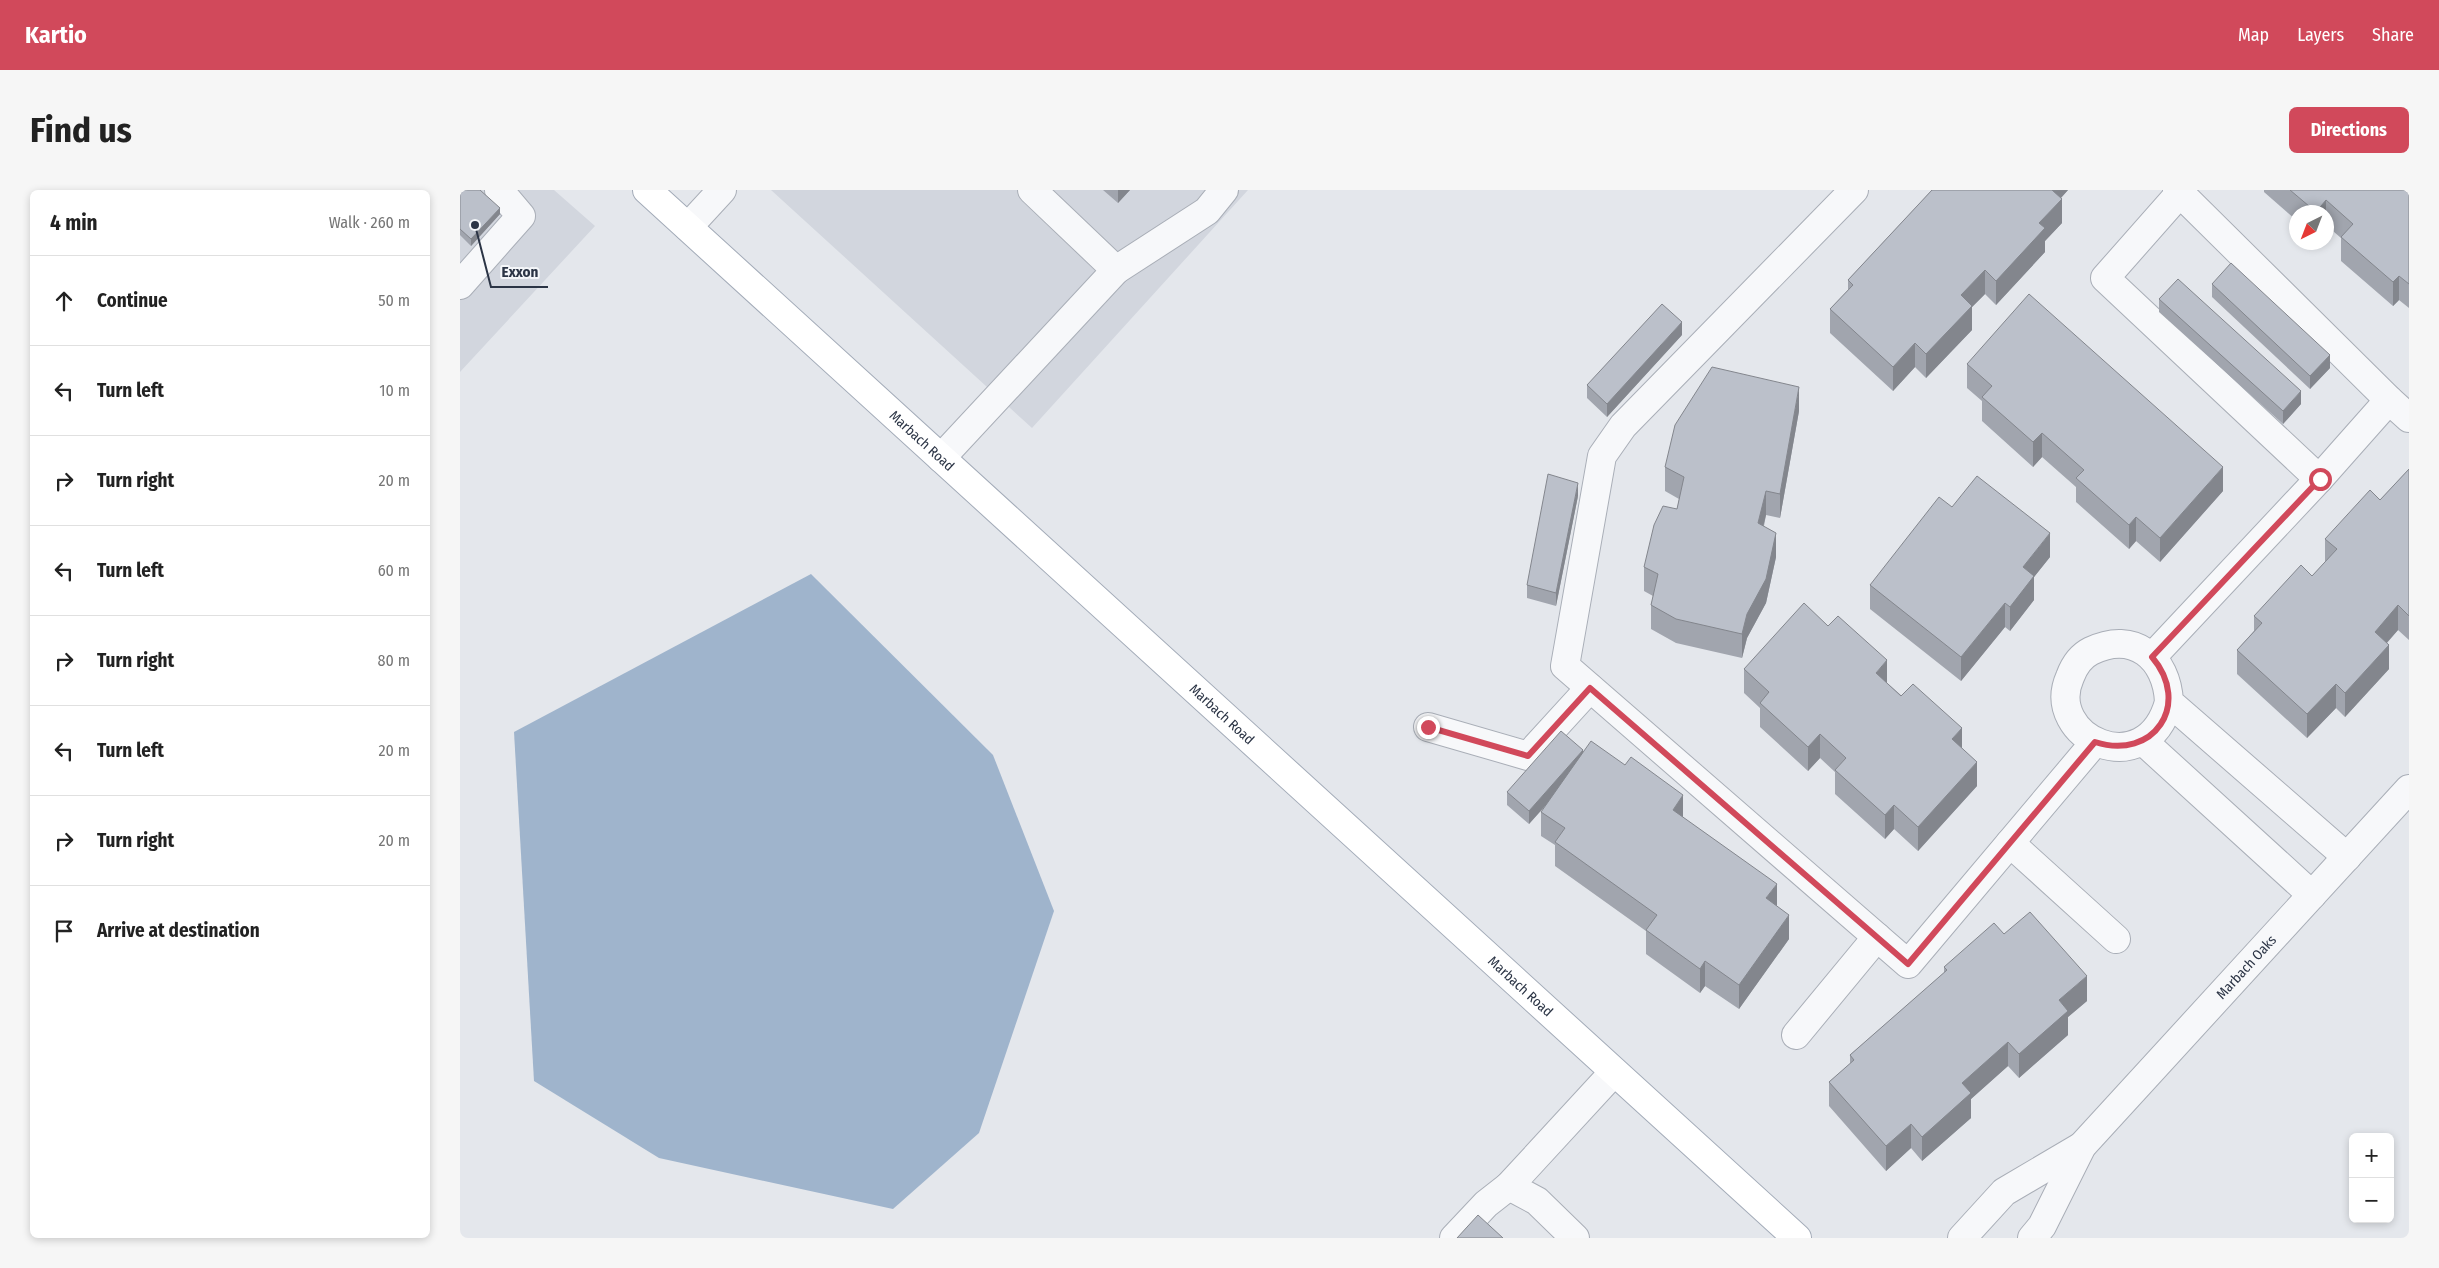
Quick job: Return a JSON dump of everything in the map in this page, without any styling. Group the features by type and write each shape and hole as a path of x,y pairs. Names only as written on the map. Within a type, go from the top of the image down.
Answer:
{"main road":[{"name":"Marbach Road","path":"647,190 1797,1238"}],"street":[{"path":"460,285 521,216 499,190"},
{"path":"688,227 722,190"},
{"path":"1032,190 1116,270"},
{"path":"941,458 1116,270 1207,211 1224,190"},
{"path":"1854,190 1623,426 1602,456 1565,666 1908,964 2095,742"},
{"path":"2320,479 2105,278 2178,191 2409,418"},
{"path":"2152,657 2320,479 2389,400"},
{"path":"2120,644 2137,647 2152,657 2163,670 2168,685 2169,702 2165,717 2156,731 2143,741 2128,746 2111,747 2095,742 2080,732 2070,717 2066,700 2067,682 2074,666 2087,653 2102,646 2120,644"},
{"path":"1428,727 1528,756 1590,688"},
{"path":"2169,702 2347,857"},
{"path":"2143,741 2312,895"},
{"name":"Marbach Oaks","path":"2032,1238 2042,1226 2082,1146 2409,789"},
{"path":"2010,843 2116,939"},
{"path":"1796,1036 1877,937"},
{"path":"1454,1238 1486,1204 1509,1186 1614,1072"},
{"name":"Marbach Oaks","path":"1962,1238 2004,1192 2082,1146"},
{"path":"1509,1186 1537,1201 1576,1238"}],"shaded area":[{"path":"460,190 554,190 595,226 460,372"},
{"path":"771,190 1248,190 1032,428"}],"water":[{"path":"811,574 993,755 1054,911 979,1133 893,1209 659,1158 534,1081 514,732"}],"building":[{"path":"460,190 480,190 500,208 471,239 460,229"},
{"path":"1932,190 2052,190 2062,199 2039,223 2045,228 1996,281 1985,270 1961,295 1972,306 1926,354 1915,343 1893,367 1830,309 1853,285 1848,280"},
{"path":"2290,190 2409,190 2409,284 2399,276 2393,282 2341,237 2353,224 2334,205 2326,200 2322,205 2308,205"},
{"path":"2231,263 2330,355 2310,376 2212,284"},
{"path":"2178,279 2301,391 2283,411 2159,299"},
{"path":"2029,294 2223,467 2160,538 2136,517 2129,525 2076,478 2084,470 2042,433 2033,442 1982,397 1992,386 1967,364"},
{"path":"1662,304 1682,322 1607,404 1587,385"},
{"path":"1712,367 1799,387 1780,494 1766,491 1758,523 1776,533 1766,579 1747,614 1742,634 1676,619 1651,605 1658,574 1644,567 1654,525 1663,506 1677,509 1684,477 1665,467 1675,425"},
{"path":"2409,469 2409,616 2398,605 2375,632 2389,645 2345,693 2336,684 2307,714 2237,650 2262,623 2254,616 2301,565 2312,576 2337,549 2325,539 2370,490 2380,500"},
{"path":"1548,474 1578,483 1556,593 1527,585"},
{"path":"1977,476 2050,533 2023,567 2034,576 2010,607 2005,603 1961,657 1870,585 1939,497 1952,507"},
{"path":"1804,603 1828,626 1838,616 1887,660 1876,673 1901,696 1913,684 1962,728 1952,739 1977,762 1918,827 1894,805 1885,815 1835,770 1846,758 1820,734 1808,747 1760,703 1769,692 1744,669"},
{"path":"1561,731 1583,750 1529,811 1507,792"},
{"path":"1591,741 1625,765 1631,757 1683,795 1673,810 1777,884 1766,898 1789,915 1739,985 1705,961 1700,969 1646,930 1657,915 1555,842 1565,828 1541,812"},
{"path":"2030,912 2087,976 2059,1000 2068,1011 2019,1054 2008,1042 1962,1083 1971,1093 1922,1137 1911,1124 1886,1146 1829,1082 1854,1060 1850,1055 1947,970 1944,967 1994,923 2004,934"},
{"path":"1478,1215 1503,1238 1457,1238"}],"place":[{"name":"Exxon","path":"475,225"}],"route":[{"path":"1428,727 1528,756 1590,688 1908,964 2095,742 2111,747 2128,746 2143,741 2156,731 2165,717 2169,702 2168,685 2163,670 2152,657 2320,479"}]}
